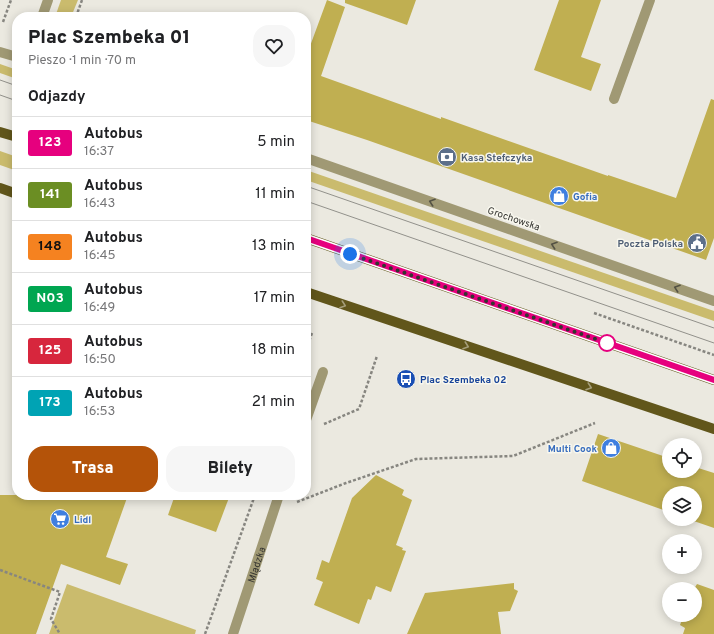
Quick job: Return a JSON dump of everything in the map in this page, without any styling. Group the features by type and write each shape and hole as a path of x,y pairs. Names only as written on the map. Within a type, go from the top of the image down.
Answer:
{"main road":[{"path":"0,132 12,136"},
{"path":"0,188 12,192"},
{"path":"311,240 714,380"},
{"path":"311,294 714,429"}],"street":[{"path":"44,12 48,0"},
{"path":"614,99 650,0"},
{"path":"0,52 12,56"},
{"name":"Grochowska","path":"311,160 714,301"},
{"path":"311,406 323,372"},
{"name":"Mlądzka","path":"233,634 278,500"}],"path":[{"path":"3,22 11,0"},
{"path":"78,12 82,0"},
{"path":"594,313 714,355"},
{"path":"322,425 359,409 377,356"},
{"path":"311,496 416,459 513,456 595,422"},
{"path":"205,634 253,500"},
{"path":"294,503 302,500"},
{"path":"0,570 60,592 51,619 60,634"}],"shaded area":[{"path":"61,0 78,0 73,12 57,12"},
{"path":"0,64 12,68 12,77 0,73"},
{"path":"0,151 12,155 12,169 0,165"},
{"path":"311,172 714,311 714,321 311,182"},
{"path":"67,584 196,630 195,634 49,634"}],"building":[{"path":"327,0 345,7 321,76 441,119 441,117 608,176 676,198 711,99 714,100 714,238 706,260 311,122 311,43"},
{"path":"345,0 416,0 407,25 345,3"},
{"path":"559,0 601,0 581,57 601,64 591,91 534,70"},
{"path":"598,434 662,456 662,478 702,478 702,469 714,473 714,528 702,524 702,486 662,486 662,510 582,481"},
{"path":"376,475 404,490 402,495 412,500 396,545 403,548 402,550 406,551 391,592 376,586 371,600 368,599 359,624 314,605 323,582 316,579 322,560 329,563 352,498"},
{"name":"Lidl","path":"0,495 12,495 12,500 126,500 106,557 128,564 120,585 61,564 36,634 0,634"},
{"path":"173,500 228,500 216,532 168,515"},
{"path":"514,583 514,589 518,591 510,611 498,612 501,634 407,634 425,593"},
{"path":"702,586 714,590 714,634 683,634 685,628 680,625 681,622 702,622"}],"tram line":[{"path":"0,80 12,84"},
{"path":"0,95 12,99"},
{"path":"311,188 714,328"},
{"path":"311,203 714,343"}],"bus line":[{"name":"123","path":"311,240 714,380"}],"place":[{"name":"Kasa Stefczyka","path":"447,157"},
{"name":"Gofia","path":"559,196"},
{"name":"Poczta Polska","path":"697,243"},
{"name":"Plac Szembeka 02","path":"406,379"},
{"name":"Multi Cook","path":"611,448"},
{"name":"Lidl","path":"60,519"}],"route":[{"path":"350,254 607,343"}]}
